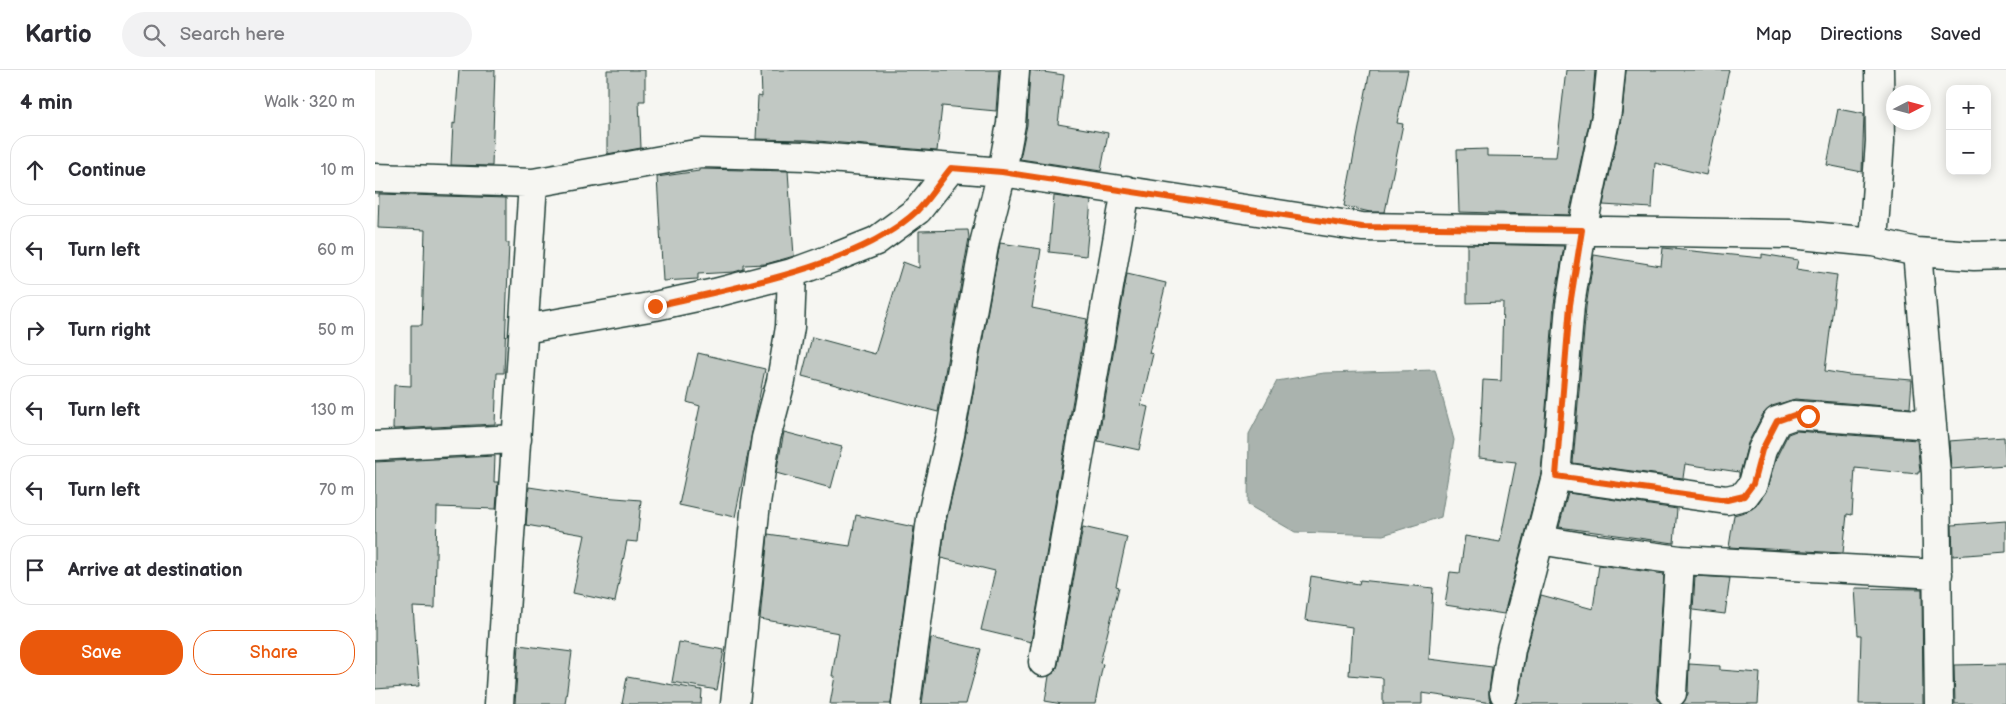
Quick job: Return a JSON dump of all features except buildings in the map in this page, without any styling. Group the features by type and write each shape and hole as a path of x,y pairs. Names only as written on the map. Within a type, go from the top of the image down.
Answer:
{"street":[{"path":"906,704 931,519 950,435 985,240 1002,172 1011,124 1015,70"},
{"path":"1504,693 1511,649 1556,476 1570,305 1582,230 1607,111 1611,70"},
{"path":"1873,242 1880,141 1879,70"},
{"path":"375,178 533,182 701,153 805,156 1002,172 1362,227 1790,234 1873,242 1917,252 1975,256 2006,255"},
{"path":"524,329 655,306 792,273 876,241 918,210 951,168"},
{"path":"499,704 533,182"},
{"path":"1043,662 1126,190"},
{"path":"1917,252 1936,473 1939,704"},
{"path":"735,704 755,503 766,438 781,381 790,327 792,273"},
{"path":"1556,476 1727,500 1744,496 1753,484 1762,450 1777,421 1794,415 1932,425"},
{"path":"375,446 517,439"},
{"path":"1540,540 1680,560 1938,574"},
{"path":"1672,693 1680,560"}],"shaded area":[{"path":"1435,370 1454,440 1441,517 1383,535 1295,532 1248,505 1249,434 1277,381 1324,373"}],"route":[{"path":"655,306 792,273 876,241 918,210 951,168 1002,172 1362,227 1582,230 1570,305 1556,476 1727,500 1744,496 1753,484 1762,450 1777,421 1794,415 1808,416"}]}
